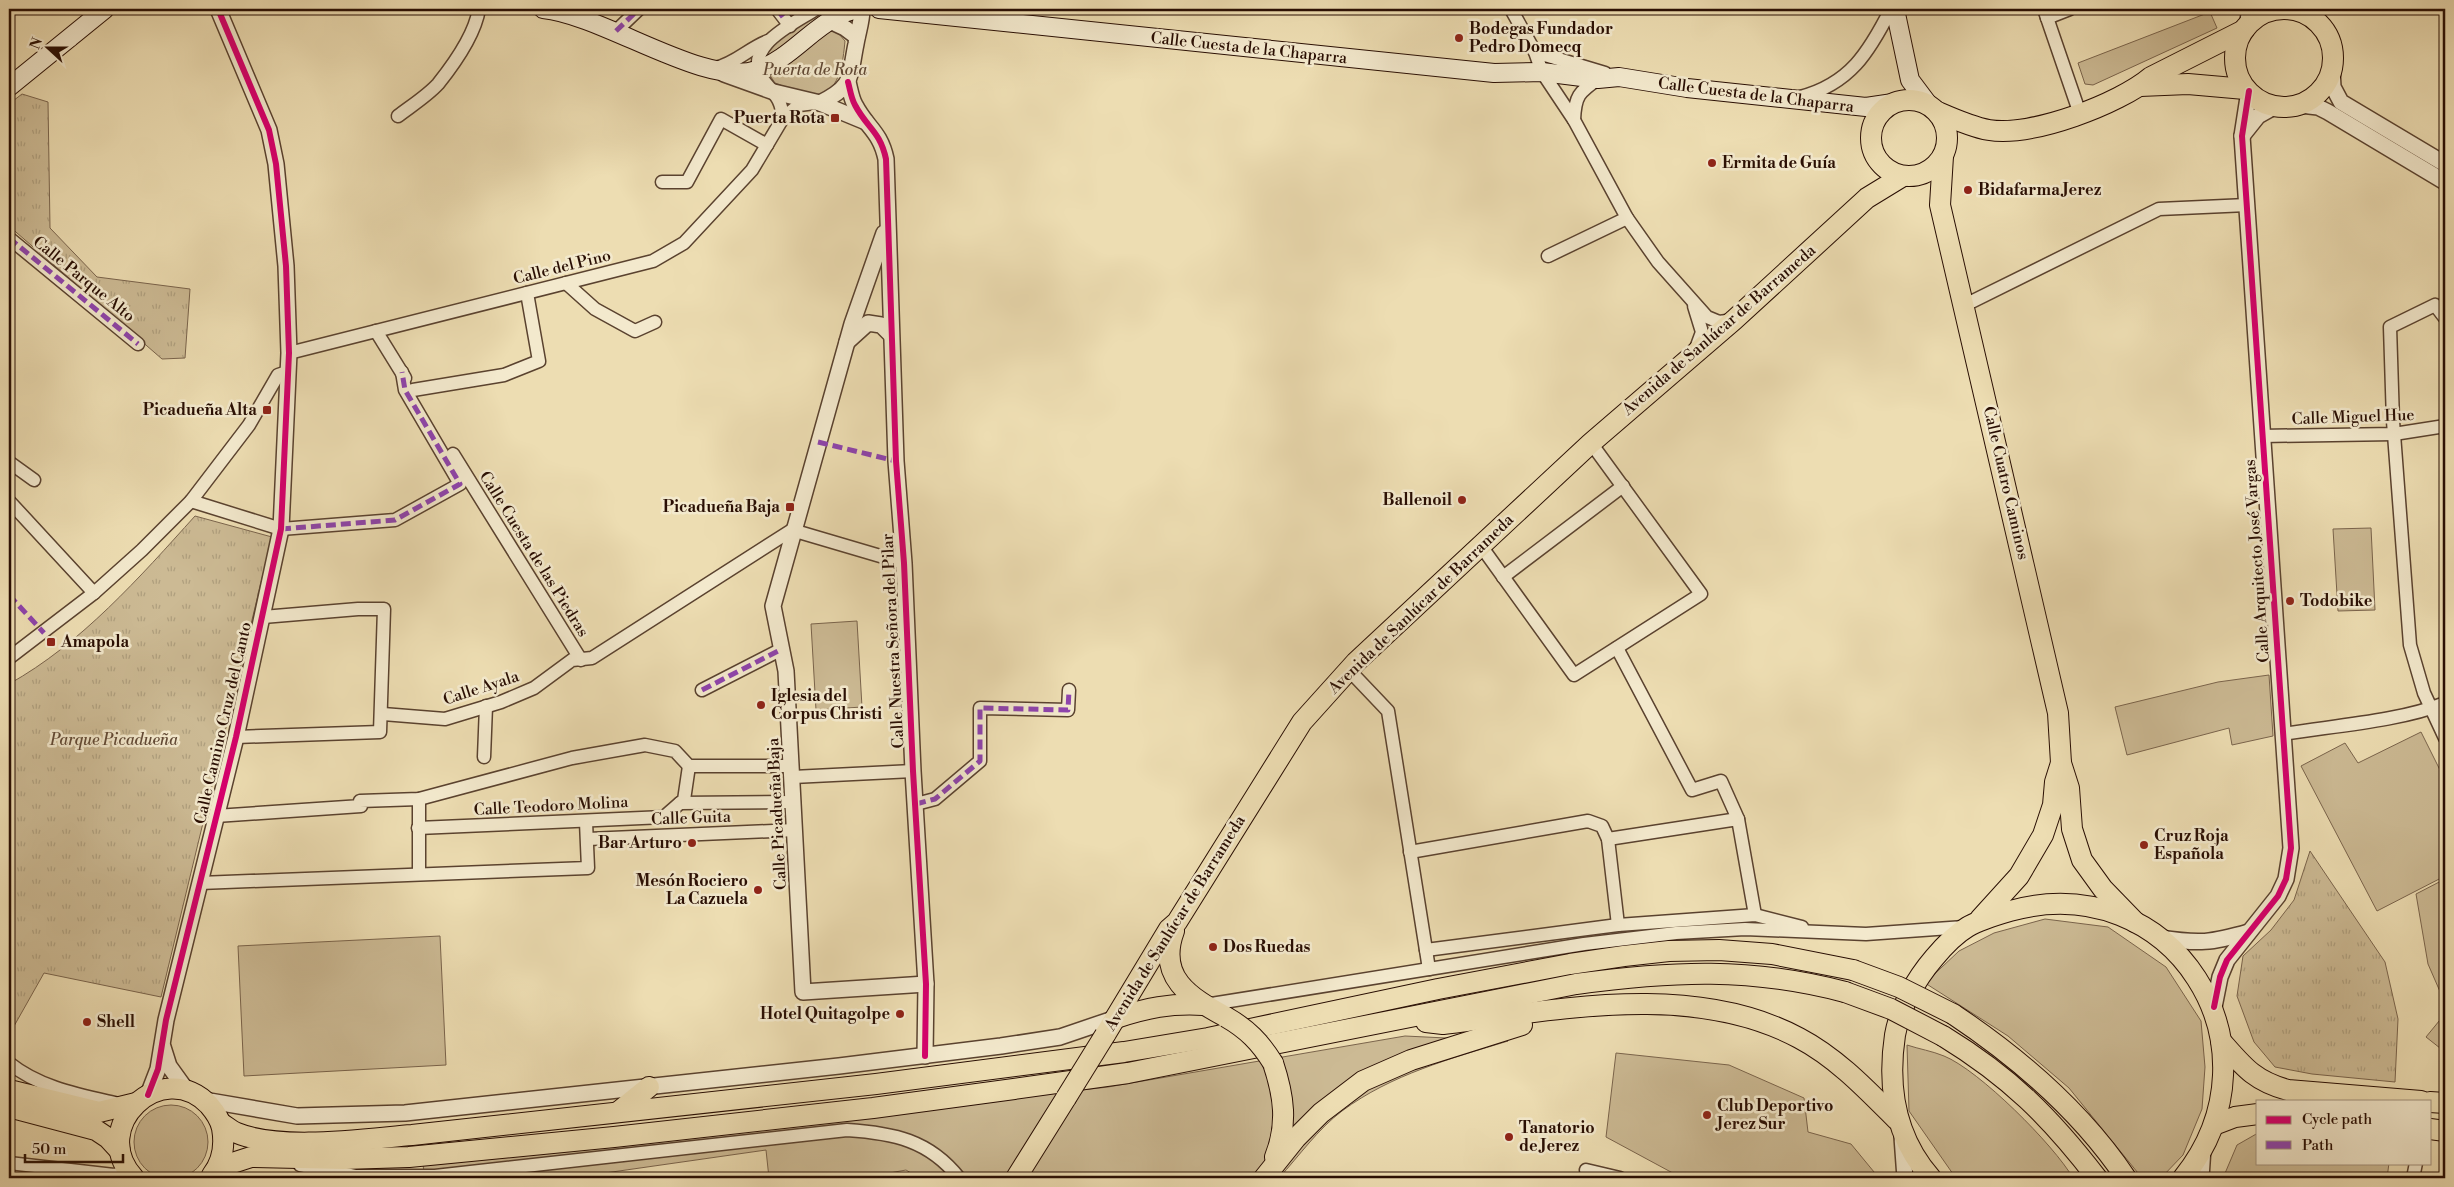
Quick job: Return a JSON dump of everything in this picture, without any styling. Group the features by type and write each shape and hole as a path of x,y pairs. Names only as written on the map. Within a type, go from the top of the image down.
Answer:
{"main road":[{"path":"9,87 105,9"},
{"path":"543,9 567,13 715,71 742,74 758,70 779,60 830,21 858,9"},
{"name":"Calle Cuesta de la Chaparra","path":"879,9 1494,73 1542,72 1598,79 1619,77 1788,100 1866,107 1897,102"},
{"path":"1893,9 1910,80 1933,108 1947,130 1945,150"},
{"path":"1990,130 1945,150 1929,171 1910,176 1889,170 1879,161 1873,150 1871,136 1874,122 1882,111 1897,102 1915,100 1990,130 2007,130 2052,123 2080,114 2140,86 2151,77 2247,22 2274,9 2294,10 2310,17 2325,18 2334,55 2332,69 2326,85 2315,97 2300,105 2274,107 2258,100 2247,90 2239,77 2235,56 2237,45 2247,22"},
{"path":"1897,102 1910,80"},
{"path":"2140,86 2188,84 2247,90"},
{"name":"Calle Cuatro Caminos","path":"1945,150 1940,205 1965,305 2058,713 2061,763 2069,788 2072,829 2082,860 2103,889 2135,922"},
{"name":"Calle Cuatro Caminos","path":"1910,176 1927,186 1940,205"},
{"name":"Avenida de Sanlúcar de Barrameda","path":"1016,1178 1169,929 1177,922 1302,722 1349,670 1591,443 1734,320 1867,198 1910,176"},
{"name":"Calle Cuatro Caminos","path":"1900,1126 1892,1095 1891,1061 1896,1027 1908,995 1927,966 2019,876 2043,835 2053,805 2055,782 2061,763"},
{"path":"1971,923 2034,904 2086,905 2135,922 2160,938 2196,976 2214,1007 2221,1041 2222,1088 2214,1125 2203,1148 2183,1178"},
{"path":"1177,922 1169,944 1170,968 1174,978 1203,1005 1242,1026 1256,1038 1273,1063 1281,1086 1285,1112 1282,1139 1267,1174"},
{"path":"221,1123 236,1133 258,1139 345,1140 987,1071 1208,1038 1551,968 1642,954 1719,950 1772,954 1853,970 1899,987 1953,1014 1987,1037 2048,1088 2078,1119 2122,1173"},
{"path":"213,1173 250,1157 409,1157 873,1108 1128,1073 1576,984 1671,973 1716,972 1804,981 1845,992 1891,1008 1943,1036 1974,1055 2033,1103 2062,1133 2096,1178"},
{"path":"1116,1018 1144,1009 1173,1003 1203,1005"},
{"path":"1407,1019 1442,1024 1596,1005 1674,1005 1713,1010 1756,1020 1799,1037 1833,1059 1900,1126 1913,1153 1931,1178"},
{"path":"1267,1174 1296,1138 1321,1113 1363,1081 1411,1060 1502,1030 1553,1018 1638,1006"},
{"path":"2221,1041 2247,1071 2256,1078 2273,1086 2288,1090 2409,1100"},
{"path":"618,1112 649,1086"},
{"path":"9,1090 99,1112 168,1089 196,1096 215,1112 221,1123 224,1139 223,1154 213,1173"},
{"path":"120,1151 123,1121 136,1101"},
{"path":"2432,1102 2445,1103"},
{"path":"9,1107 96,1130 108,1138 120,1151 132,1176"},
{"path":"2214,1125 2235,1117 2256,1114"},
{"path":"2432,1129 2445,1131"}],"street":[{"name":"Calle Camino Cruz del Canto","path":"136,1101 158,1069 162,1040 236,737 281,529 289,353 286,266 273,146 269,130 218,9"},
{"path":"398,116 437,85 458,54 477,19 479,9"},
{"path":"616,31 640,9"},
{"path":"776,9 790,26"},
{"path":"783,118 782,103 758,70 758,58 761,49 770,40 816,9"},
{"path":"783,118 799,105 820,103 838,93 848,82 852,71 862,9"},
{"path":"1511,9 1535,52 1542,72 1574,120 1627,218 1658,262 1694,306 1707,317 1719,322 1734,320"},
{"path":"1788,100 1821,91 1858,65 1893,9"},
{"path":"2070,9 2046,13 2080,114"},
{"path":"830,21 845,28 857,37"},
{"path":"715,71 755,46 770,40"},
{"name":"Calle Cuesta de la Chaparra","path":"1535,52 1619,77"},
{"path":"2332,69 2333,87 2342,102 2445,164"},
{"path":"715,71 774,92 820,103 866,122"},
{"path":"1574,120 1575,103 1582,89 1598,79"},
{"name":"Calle Picadueña Baja","path":"848,82 854,103 866,122 880,138 886,160 888,225 847,342 792,530 773,606 786,671 793,772 803,992 926,984"},
{"name":"Calle Arquitecto José Vargas","path":"2214,1007 2220,977 2227,960 2268,912 2278,896 2290,864 2289,806 2242,136 2247,90"},
{"path":"2300,105 2318,107 2328,112 2445,182"},
{"path":"2242,136 2258,116 2274,107"},
{"name":"Calle del Pino","path":"289,353 653,260 684,243 752,170 783,118"},
{"path":"662,182 687,182 721,119 767,146"},
{"path":"1965,305 2159,209 2247,205"},
{"path":"1548,256 1627,218"},
{"name":"Calle Nuestra Señora del Pilar","path":"888,225 896,461 904,563 913,771 926,984 925,1056"},
{"name":"Calle Parque Alto","path":"9,238 138,344"},
{"path":"566,283 595,309 635,331 655,322"},
{"path":"413,390 504,375 539,361 527,293"},
{"path":"2445,318 2434,305 2390,327 2394,434 2410,645 2417,672 2431,709 2445,738"},
{"path":"1693,356 1702,332 1694,306"},
{"path":"847,342 868,323 881,325 891,335"},
{"name":"Calle Cuesta de las Piedras","path":"376,331 581,660 592,658 792,530"},
{"path":"9,658 94,593 142,550 192,501 249,425 278,375 287,372"},
{"path":"192,501 281,529 395,520 460,484 405,390 402,372"},
{"name":"Calle Miguel Hue","path":"2262,436 2394,434 2445,426"},
{"path":"1481,546 1574,675 1701,594 1591,443"},
{"path":"9,462 34,480"},
{"path":"1503,577 1622,486"},
{"path":"9,501 94,593"},
{"path":"792,530 904,563"},
{"path":"236,737 380,732 384,610 358,609 263,617"},
{"path":"1617,648 1692,790 1720,781 1738,819 1755,915"},
{"path":"702,690 782,649"},
{"name":"Calle Ayala","path":"382,714 445,719 534,688 572,660 581,660"},
{"path":"1349,670 1388,711 1429,969"},
{"path":"916,804 935,800 980,761 980,708 1068,710 1069,690"},
{"path":"2283,734 2431,709 2445,703"},
{"path":"484,757 486,706"},
{"path":"216,816 361,806 360,801 419,798 572,758 646,745 676,751 689,766 793,772 913,771"},
{"path":"680,803 684,800 689,766"},
{"path":"419,798 419,874"},
{"path":"680,803 794,802"},
{"name":"Calle Teodoro Molina","path":"418,828 586,822 664,817 680,803"},
{"path":"1608,839 1738,819"},
{"path":"1410,852 1588,821 1602,826 1608,839 1618,925"},
{"path":"200,882 588,868 586,822"},
{"name":"Calle Guita","path":"588,839 795,830"},
{"path":"1426,950 1618,925 1755,915 1829,933"},
{"path":"1203,1005 1584,944 1676,933 1745,929 1829,933 1898,933 1971,923"},
{"path":"2160,938 2186,942 2213,942 2249,932"},
{"path":"196,1096 272,1113 345,1116 448,1109 925,1056 1060,1037 1116,1018"},
{"name":"Calle Camino Cruz del Canto","path":"162,1040 167,1061 196,1096"},
{"path":"9,1063 27,1077 66,1091 136,1101"},
{"path":"1900,1126 1905,1178"},
{"path":"268,1158 355,1176 411,1177 847,1130 880,1132 927,1148 948,1164 959,1178"},
{"path":"2201,1178 2203,1148"},
{"path":"9,1163 132,1176"},
{"path":"2413,1178 2416,1164"},
{"path":"1586,1170 1620,1178"}],"green space":[{"path":"823,9 835,9 766,57 763,55 770,45"},
{"path":"2210,12 2217,28 2093,85 2085,84 2078,63"},
{"name":"Puerta de Rota","path":"831,30 839,34 845,41 841,67 834,84 829,90 821,94 812,95 775,83 769,74"},
{"path":"22,94 48,102 50,228 97,277 190,289 185,358 162,359 9,226 9,104"},
{"name":"Parque Picadueña","path":"195,516 272,537 161,997 44,973 9,1035 9,684 35,668 85,629 131,585"},
{"path":"2371,528 2375,610 2338,611 2333,529"},
{"path":"857,621 862,707 816,710 811,624"},
{"path":"2269,675 2273,736 2232,745 2229,728 2127,755 2115,707 2218,682"},
{"path":"2421,732 2445,780 2445,876 2377,911 2301,766 2345,743 2358,763"},
{"path":"2310,851 2385,962 2398,1019 2395,1082 2312,1074 2275,1067 2254,1042 2237,996 2243,956 2271,930 2294,900"},
{"path":"2445,879 2445,1003 2428,964 2416,894"},
{"path":"2045,919 2108,927 2166,967 2201,1021 2205,1067 2202,1109 2183,1155 2161,1178 2142,1178 2069,1088 2008,1036 1925,983 1959,951 1994,933"},
{"path":"440,936 446,1065 244,1076 238,946"},
{"path":"2444,1015 2445,1017 2445,1052 2426,1037"},
{"path":"1405,1036 1508,1041 1401,1077 1361,1098 1333,1118 1279,1178 919,1178 906,1170 873,1176 872,1178 769,1178 766,1150 570,1178 425,1178 423,1165 1108,1087"},
{"path":"1907,1045 1944,1056 1976,1076 2015,1110 2050,1147 2073,1178 1959,1178 1953,1174 1909,1111"},
{"name":"Club Deportivo Jerez Sur","path":"1616,1053 1729,1065 1804,1098 1808,1132 1851,1144 1879,1178 1682,1178 1606,1137"},
{"path":"164,1105 178,1105 192,1111 202,1121 208,1135 208,1149 202,1163 192,1173 178,1179 164,1179 150,1173 140,1163 134,1149 134,1135 140,1121 150,1111"},
{"path":"2256,1134 2256,1164 2389,1164 2387,1178 2223,1178 2237,1145"}],"marked path":[{"path":"616,31 639,9"},
{"path":"777,9 785,20"},
{"path":"9,238 138,344"},
{"path":"281,529 395,520 460,484 405,390 402,372"},
{"path":"818,442 896,461"},
{"path":"9,595 44,633"},
{"path":"702,690 782,649"},
{"path":"916,804 935,799 980,761 980,708 1068,710 1069,690"}],"cycle path":[{"path":"148,1095 158,1069 166,1020 236,737 281,529 289,353 286,266 276,164 269,130 218,9"},
{"path":"848,82 854,102 877,136 886,159 896,461 904,563 913,771 926,984 925,1056"},
{"path":"2214,1007 2220,977 2227,960 2278,896 2286,879 2291,848 2242,136 2249,91"}],"place":[{"name":"Bodegas Fundador Pedro Domecq","path":"1459,38"},
{"name":"Puerta Rota","path":"835,118"},
{"name":"Ermita de Guía","path":"1712,163"},
{"name":"Bidafarma Jerez","path":"1968,190"},
{"name":"Picadueña Alta","path":"267,410"},
{"name":"Ballenoil","path":"1462,500"},
{"name":"Picadueña Baja","path":"790,507"},
{"name":"Todobike","path":"2290,601"},
{"name":"Amapola","path":"51,642"},
{"name":"Iglesia del Corpus Christi","path":"761,705"},
{"name":"Bar Arturo","path":"692,843"},
{"name":"Cruz Roja Española","path":"2144,845"},
{"name":"Mesón Rociero La Cazuela","path":"758,890"},
{"name":"Dos Ruedas","path":"1213,947"},
{"name":"Hotel Quitagolpe","path":"900,1014"},
{"name":"Shell","path":"87,1022"},
{"name":"Club Deportivo Jerez Sur","path":"1707,1115"},
{"name":"Tanatorio de Jerez","path":"1509,1137"}]}
